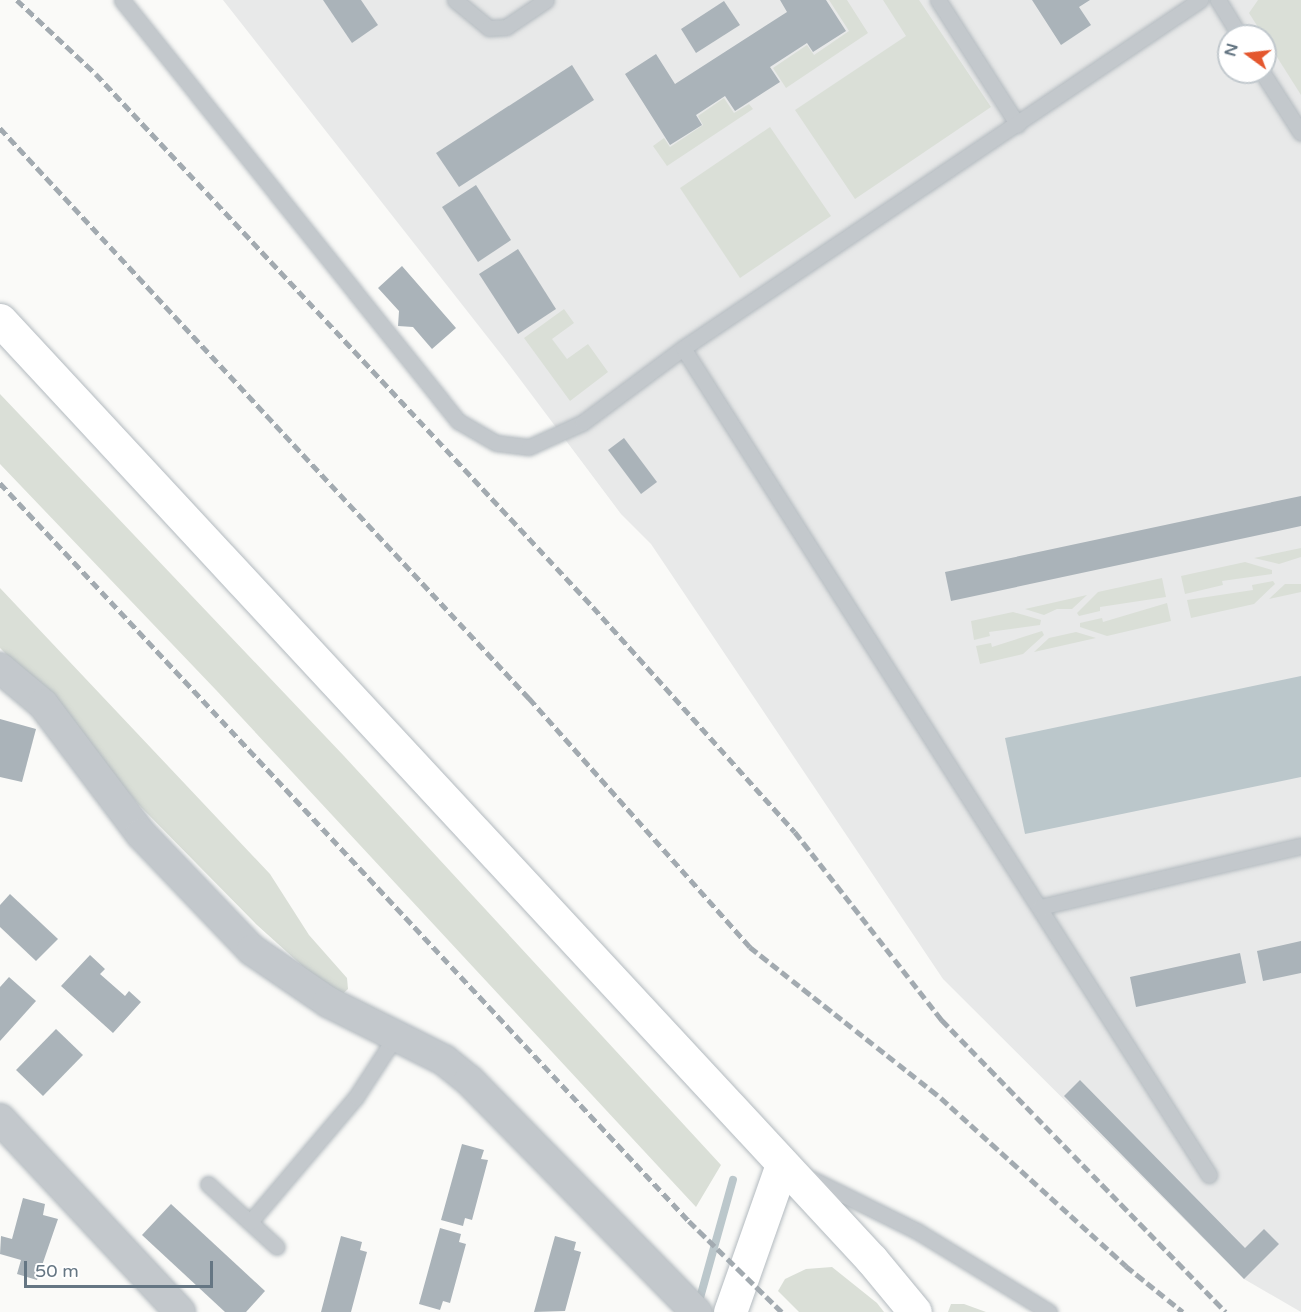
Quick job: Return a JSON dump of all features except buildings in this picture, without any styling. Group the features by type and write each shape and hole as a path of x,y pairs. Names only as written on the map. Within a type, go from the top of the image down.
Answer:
{"main road":[{"path":"0,320 782,1164 915,1312"},
{"path":"730,1312 782,1164"}],"street":[{"path":"0,668 43,704 141,834 252,950 328,1002 444,1060 469,1080 692,1308"},
{"path":"0,1119 180,1312"}],"lane":[{"path":"122,0 458,421 496,442 529,447 582,423 683,348 1018,125 1200,0"},
{"path":"455,0 489,28 506,27 546,0"},
{"path":"938,0 1018,125"},
{"path":"1218,0 1233,24"},
{"path":"1270,84 1301,133"},
{"path":"683,348 894,684 1040,907 1209,1175"},
{"path":"1040,907 1301,846"},
{"path":"250,1222 356,1097 395,1036"},
{"path":"782,1164 917,1232 1049,1312"},
{"path":"208,1184 277,1248"}],"shaded area":[{"path":"223,0 1301,0 1301,1312 1244,1279 943,979 651,544 621,514 504,358"},
{"path":"829,0 847,0 868,33 786,88 773,68 807,45 814,55 849,31"},
{"path":"883,0 919,0 991,107 855,199 795,110 906,36"},
{"path":"1258,0 1301,0 1301,95 1277,57 1277,24 1256,24 1249,13"},
{"path":"724,98 734,113 749,104 753,109 667,166 653,146 664,138 670,147 703,125 698,116"},
{"path":"770,127 831,216 740,278 680,188"},
{"path":"564,309 574,323 552,339 567,359 588,344 608,372 570,401 524,338"},
{"path":"0,394 344,756 721,1165 696,1207 216,690 0,464"},
{"path":"1301,548 1301,557 1279,564 1254,558"},
{"path":"1245,562 1272,570 1272,574 1222,581 1223,585 1185,594 1181,576"},
{"path":"1162,578 1166,597 1100,607 1100,611 1079,616 1077,613 1098,592"},
{"path":"1273,581 1275,584 1254,604 1191,618 1187,600 1253,590 1252,585"},
{"path":"1285,584 1301,584 1301,592 1269,599"},
{"path":"0,588 270,874 309,935 347,978 348,989 338,998 257,925 138,804 44,692 0,648"},
{"path":"1087,595 1072,609 1057,609 1044,615 1025,609"},
{"path":"1167,603 1171,621 1107,636 1080,627 1080,623 1102,618 1103,622"},
{"path":"1013,612 1041,620 1040,625 989,632 990,636 974,640 971,621"},
{"path":"1042,631 1044,635 1023,654 980,664 976,646 991,643 992,647"},
{"path":"1076,632 1096,638 1034,652 1049,638"},
{"path":"1301,676 1301,777 1025,834 1005,738"},
{"path":"832,1267 877,1303 884,1312 799,1312 778,1291 785,1279 806,1269"},
{"path":"951,1304 964,1304 986,1312 948,1312"}],"waterway":[{"path":"698,1305 733,1180"}],"railway":[{"path":"17,0 96,74 593,607 795,832 942,1020 1226,1312"},
{"path":"0,128 529,698 750,947 941,1098 1126,1266 1183,1312"},
{"path":"0,483 689,1221 782,1312"}]}
